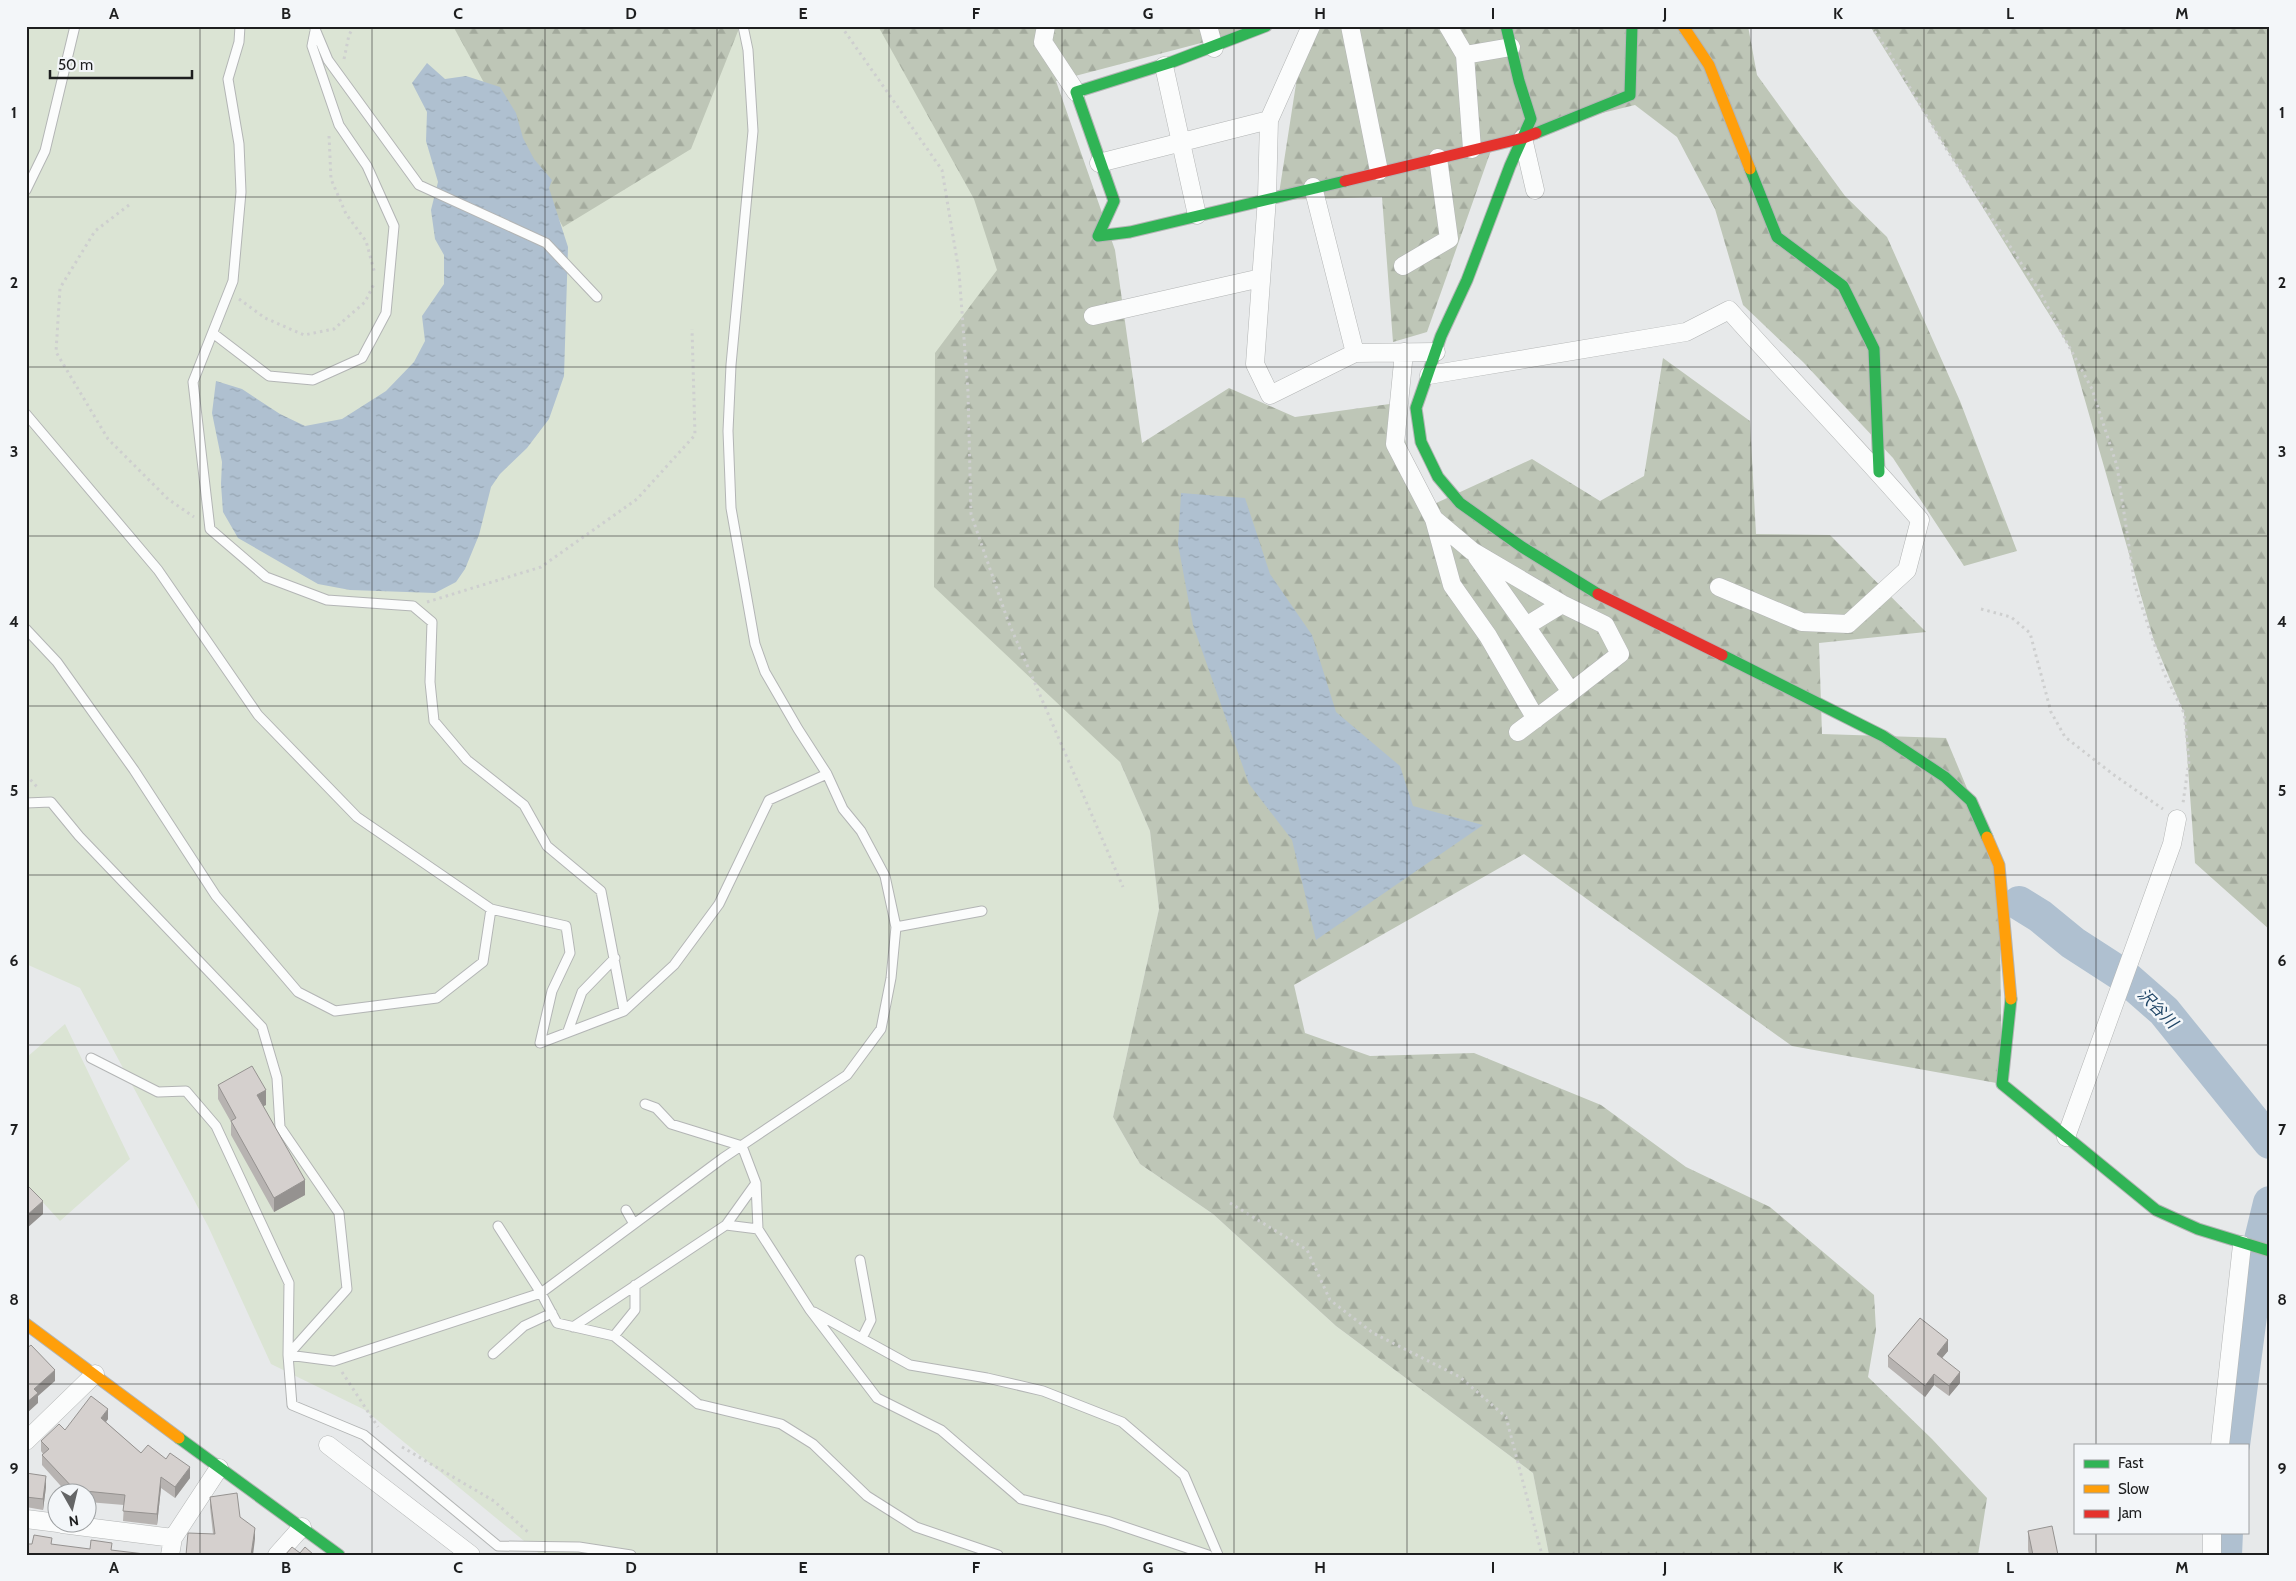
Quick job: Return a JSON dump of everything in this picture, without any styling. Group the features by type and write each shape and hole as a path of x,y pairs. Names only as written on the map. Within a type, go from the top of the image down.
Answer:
{"street":[{"path":"1046,26 1043,42 1076,92 1099,163 1114,201 1098,236 1130,232 1523,138 1630,95 1632,26"},
{"path":"1208,26 1214,48"},
{"path":"1076,92 1164,66 1266,26"},
{"path":"1310,26 1269,120 1267,198 1255,364 1270,395 1355,353 1436,352"},
{"path":"1350,26 1379,172"},
{"path":"1448,26 1465,55 1472,149"},
{"path":"1506,26 1531,119 1436,352 1416,408 1421,442 1438,477 1460,503 1522,547 1594,592 1795,690 1883,736 1945,777 1971,801 1999,865 2011,1004 2002,1084 2156,1210 2181,1224 2242,1245 2270,1251"},
{"path":"1683,26 1709,64 1777,237 1843,286 1874,349 1879,472"},
{"path":"1465,55 1511,47"},
{"path":"1164,66 1197,215"},
{"path":"1099,163 1269,120"},
{"path":"1523,138 1534,190"},
{"path":"1403,266 1448,239 1438,158"},
{"path":"1313,187 1355,353"},
{"path":"1092,316 1261,278"},
{"path":"1428,375 1686,332 1729,310 1800,390 1879,472 1920,520 1907,570 1848,624 1802,622 1719,587"},
{"path":"1404,352 1395,444 1434,519 1452,585 1488,636 1536,719"},
{"path":"1434,519 1472,551 1562,604 1606,625 1620,654 1518,732"},
{"path":"1472,551 1526,626 1570,692"},
{"path":"1526,626 1562,604"},
{"path":"2066,1137 2172,844 2177,819"},
{"path":"2220,1444 2242,1245"},
{"path":"26,1324 339,1555"},
{"path":"26,1441 95,1374"},
{"path":"328,1445 471,1555"},
{"path":"98,1531 171,1546 219,1468"},
{"path":"26,1519 48,1522"},
{"path":"277,1555 302,1527"},
{"path":"2212,1534 2212,1555"}],"lane":[{"path":"26,190 45,150 75,26"},
{"path":"240,26 239,42 228,79 239,144 241,192 233,282 214,334 192,382 210,528 266,577 327,600 413,606 432,622 430,682 434,720 467,760 524,805 547,846 601,891 624,1011"},
{"path":"288,1355 334,1361 541,1293 742,1146 847,1075 881,1028 891,978 896,927 885,876 861,830 843,809 827,774 765,672 755,644 731,508 728,431 730,364 753,131 748,50 743,26"},
{"path":"214,334 269,376 313,380 362,358 386,312 394,226 367,166 339,125 312,46 315,28"},
{"path":"315,28 328,60 419,185 546,243 597,297"},
{"path":"26,414 158,570 258,714 357,817 492,909 566,926 570,954 552,991 540,1043 624,1011 674,965 719,904 769,800 827,774"},
{"path":"26,629 57,662 134,770 216,896 298,992 335,1011 437,998 483,962 492,909"},
{"path":"26,803 51,802 79,836 262,1027 277,1078 280,1127 339,1213 347,1289 288,1355"},
{"path":"896,927 982,911"},
{"path":"568,1031 582,992 615,958"},
{"path":"91,1058 158,1092 186,1092 216,1126 289,1283 288,1355 292,1405 364,1435 498,1546 579,1547 631,1555"},
{"path":"645,1104 656,1108 671,1124 742,1146"},
{"path":"742,1146 756,1183 758,1230 810,1310 877,1398 941,1430 1021,1499 1107,1521 1208,1555"},
{"path":"572,1326 726,1225 756,1183"},
{"path":"626,1210 634,1224"},
{"path":"726,1225 758,1230"},
{"path":"498,1226 541,1293 557,1323 614,1336 698,1404 781,1424 814,1444 867,1496 916,1527 998,1555"},
{"path":"860,1260 871,1320 862,1338"},
{"path":"614,1336 634,1310 635,1285"},
{"path":"810,1310 910,1365 988,1378 1043,1391 1122,1422 1184,1476 1218,1555"},
{"path":"493,1354 524,1326 552,1313"}],"path":[{"path":"343,64 349,36 354,26"},
{"path":"841,26 942,170 959,272 968,392 971,514 1008,621 1123,887"},
{"path":"1871,26 1890,54 1945,147 2038,288 2092,389 2117,466 2136,586 2164,673 2184,714 2189,761 2184,800 2177,819 2114,775 2065,737 2051,712 2030,633 2011,617 1981,609"},
{"path":"229,292 265,318 304,335 334,329 365,302 377,278 366,241 346,214 331,179 328,141 330,132"},
{"path":"129,205 95,232 60,288 56,352 108,439 168,499 210,528"},
{"path":"413,606 541,567 637,499 695,435 692,329"},
{"path":"1230,1203 1307,1250 1330,1300 1373,1332 1460,1377 1506,1417 1542,1555"},
{"path":"334,1361 349,1380 379,1428"},
{"path":"401,1446 494,1501 544,1547"}],"green space":[{"path":"26,26 927,26 1142,443 1120,762 1150,831 1159,909 1113,1117 1140,1164 1213,1214 1336,1326 1533,1473 1549,1555 541,1555 365,1410 271,1364 208,1226 80,988 26,964"},
{"path":"453,26 740,26 691,149 563,227"},
{"path":"878,26 1266,26 1056,81 1115,250 1142,443 1229,388 1295,417 1397,403 1421,510 1532,459 1600,501 1644,476 1663,358 1750,421 1756,534 1830,535 1926,632 1819,643 1822,734 1946,738 1999,865 2002,1084 1792,1046 1524,854 1294,985 1305,1033 1370,1056 1474,1053 1601,1105 1686,1167 1770,1207 1874,1295 1876,1330 1868,1377 1932,1439 1987,1498 1978,1555 1549,1555 1533,1473 1336,1326 1213,1214 1140,1164 1113,1117 1159,909 1150,831 1120,762 934,587 935,353 997,270 974,199"},
{"path":"1305,26 1748,26 1757,75 1845,196 1887,237 1960,401 2017,551 1964,566 1893,458 1803,362 1743,305 1715,209 1677,137 1635,105 1495,139 1427,332 1393,342 1382,197 1278,200"},
{"path":"1870,26 2270,26 2270,930 2195,863 2184,713 2154,641 2070,348"},
{"path":"65,1024 130,1159 60,1221 26,1184 26,1058"}],"water":[{"path":"427,63 445,79 466,76 500,87 516,113 523,138 534,159 552,180 549,188 568,247 564,376 549,419 527,448 500,474 491,487 479,535 465,569 456,582 435,593 350,590 318,584 238,538 223,512 222,462 212,413 216,381 242,389 280,414 305,426 342,419 386,391 414,362 425,341 422,316 444,284 444,255 435,239 431,210 438,182 426,141 427,112 412,83"},
{"path":"1181,493 1245,498 1270,574 1312,635 1336,712 1400,766 1413,806 1483,825 1316,940 1292,840 1249,784 1193,625 1178,544"}],"building":[{"path":"252,1066 266,1090 257,1095 305,1180 274,1198 231,1121 236,1118 218,1085"},
{"path":"26,1184 43,1201 26,1216"},
{"path":"1920,1318 1948,1340 1937,1354 1960,1372 1949,1386 1934,1374 1925,1386 1888,1356"},
{"path":"31,1345 55,1370 34,1389 38,1393 26,1403 26,1347"},
{"path":"91,1396 108,1409 101,1418 141,1453 148,1445 166,1459 170,1453 190,1467 175,1487 161,1477 157,1514 123,1511 125,1495 98,1492 98,1484 69,1484 42,1455 49,1449 41,1441 59,1424 65,1430"},
{"path":"26,1473 46,1476 43,1499 26,1497"},
{"path":"237,1493 240,1517 255,1528 251,1555 186,1555 188,1533 215,1534 210,1497"},
{"path":"2052,1526 2058,1555 2033,1555 2028,1531"},
{"path":"34,1535 52,1538 51,1544 90,1549 91,1540 112,1543 111,1550 153,1555 26,1555 26,1544 32,1544"},
{"path":"292,1547 300,1553 305,1547 314,1555 285,1555"}],"waterway":[{"name":"沢谷川","path":"2019,903 2040,916 2073,943 2124,976 2164,1011 2270,1142"},
{"name":"沢谷川","path":"2233,1444 2259,1248 2270,1203"},
{"name":"沢谷川","path":"2225,1555 2226,1534"}],"traffic: fast":[{"path":"1266,26 1172,62 1076,92 1114,201 1098,236 1130,232 1345,181"},
{"path":"1506,26 1519,81 1531,119 1510,166 1467,280 1441,336 1416,408 1421,442 1438,477 1460,503 1522,547 1598,594"},
{"path":"1536,133 1630,95 1632,26"},
{"path":"1750,169 1777,237 1843,286 1874,349 1879,472"},
{"path":"1722,655 1883,736 1945,777 1971,801 1987,837"},
{"path":"2011,999 2002,1084 2156,1210 2198,1229 2270,1251"},
{"path":"179,1438 339,1555"}],"traffic: slow":[{"path":"1683,26 1709,65 1750,169"},
{"path":"1987,837 1999,865 2011,999"},
{"path":"26,1324 179,1438"}],"traffic: jam":[{"path":"1345,181 1523,138 1536,133"},
{"path":"1598,594 1722,655"}]}
